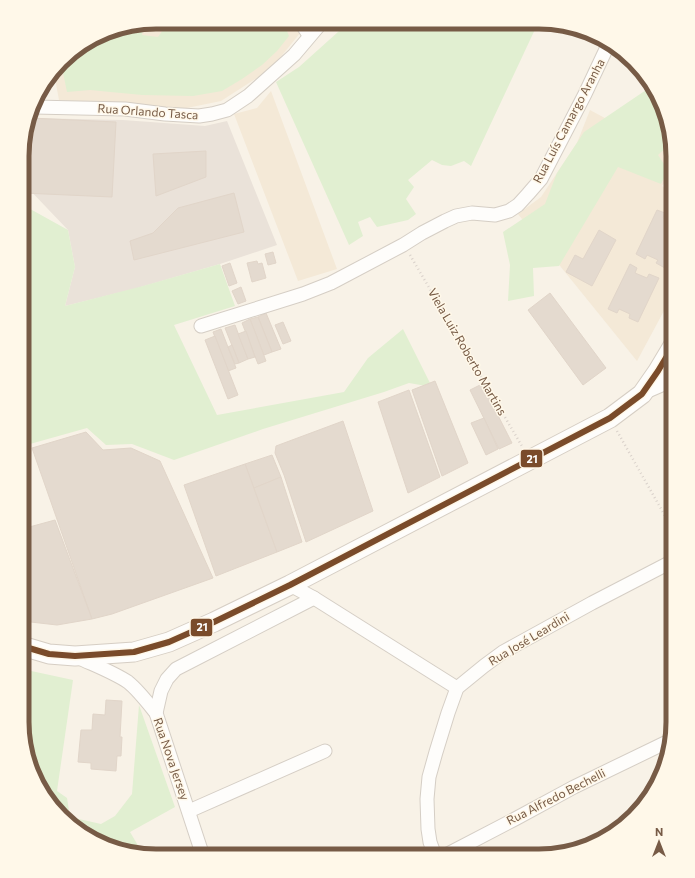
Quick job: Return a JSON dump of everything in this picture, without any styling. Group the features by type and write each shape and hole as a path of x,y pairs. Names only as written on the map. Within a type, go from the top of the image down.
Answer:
{"main road":[{"path":"29,648 49,654 75,656 134,652 169,642 214,622 290,585 610,418 642,394 666,358"}],"street":[{"name":"Rua Orlando Tasca","path":"39,107 125,110 188,116 212,114 227,110 248,96 294,55 316,29"},
{"name":"Rua Luís Camargo Aranha","path":"201,326 303,294 331,283 456,216 472,213 495,215 509,211 518,205 540,179 585,94 606,49"},
{"path":"642,394 666,383"},
{"name":"Rua José Leardini","path":"457,688 503,652 666,565"},
{"path":"290,585 314,598 457,688 429,777 427,799 428,828 432,849"},
{"path":"156,713 161,691 167,679 176,670 314,598"},
{"name":"Rua Nova Jersey","path":"75,656 114,674 129,683 156,713 201,849"},
{"path":"141,695 161,691"},
{"name":"Rua Alfredo Bechelli","path":"457,849 574,786 664,743"},
{"path":"189,811 325,751"}],"lane":[{"path":"302,29 308,39"}],"path":[{"name":"Viela Luiz Roberto Martins","path":"403,245 530,459"},
{"path":"610,418 666,518"}],"shaded area":[{"path":"156,29 303,29 271,69 221,101 182,109 59,100 55,79 61,72 79,55 93,46 123,33"},
{"path":"271,91 337,269 298,281 234,114 257,108"},
{"path":"590,110 666,151 666,181 662,186 666,189 666,307 637,361 518,214 541,197 577,143"},
{"path":"35,118 123,120 205,126 227,121 277,245 220,264 134,289 65,306 75,267 68,230 29,189 30,140"}],"green space":[{"path":"163,29 286,29 289,36 277,51 262,65 222,91 193,96 142,95 90,90 67,92 63,70 79,55 93,46 123,33 143,30 142,35 158,37"},
{"path":"341,29 535,29 471,166 464,161 451,166 442,165 432,160 408,180 414,187 406,199 416,214 408,220 377,227 370,217 358,222 363,236 349,245 276,82 299,67"},
{"path":"647,90 662,123 666,148 658,155 666,167 666,174 661,184 618,167 559,266 533,268 534,296 508,301 510,265 503,232 545,204 557,173 584,132"},
{"path":"29,208 68,230 75,267 65,306 220,264 235,306 174,325 217,415 344,392 368,358 403,329 432,387 409,383 263,429 174,460 132,444 106,445 87,428 30,444"},
{"path":"29,671 73,680 57,791 67,798 70,815 55,799 46,785 33,755 29,722"},
{"path":"139,705 175,807 130,832 139,848 115,842 100,836 73,818 101,824 115,816 132,794"}],"building":[{"path":"35,118 116,122 112,197 29,193 30,140"},
{"path":"206,151 206,177 156,196 153,154"},
{"path":"234,193 244,232 134,260 130,241 153,233 178,208"},
{"path":"657,210 665,213 663,218 666,220 665,268 656,263 658,260 647,255 645,259 636,254"},
{"path":"599,230 616,240 592,286 566,272 575,255 583,259"},
{"path":"273,252 276,263 268,265 265,254"},
{"path":"257,261 258,264 262,263 266,278 252,282 247,263"},
{"path":"230,263 237,283 229,286 222,266"},
{"path":"630,264 637,268 635,273 647,278 649,274 659,278 638,322 629,318 630,314 619,309 617,313 608,309"},
{"path":"241,287 246,301 238,304 232,291"},
{"path":"550,293 606,368 583,385 528,310"},
{"path":"266,313 281,349 272,352 258,317"},
{"path":"258,317 272,352 264,355 250,319"},
{"path":"250,319 266,361 258,364 242,323"},
{"path":"283,322 291,341 283,344 275,325"},
{"path":"235,325 248,359 239,363 225,328"},
{"path":"221,329 236,368 228,371 213,332"},
{"path":"246,331 255,357 248,359 238,334"},
{"path":"215,336 238,395 228,399 205,340"},
{"path":"232,345 239,363 235,364 228,347"},
{"path":"435,381 468,463 442,476 412,390"},
{"path":"482,384 512,443 499,449 470,390"},
{"path":"409,390 440,477 408,493 378,402"},
{"path":"484,418 498,449 486,455 471,423"},
{"path":"343,421 373,511 306,542 284,475 275,453 276,446"},
{"path":"86,432 103,450 131,448 160,461 213,578 112,614 92,619 32,448"},
{"path":"272,455 281,477 254,488 245,464"},
{"path":"245,464 277,552 216,576 184,485"},
{"path":"281,477 302,542 277,552 254,488"},
{"path":"55,520 92,619 57,625 29,622 29,527"},
{"path":"106,700 122,701 120,737 122,737 121,756 117,756 116,771 91,769 91,763 78,762 81,730 92,730 93,714 105,715"}],"transit line":[{"name":"21","path":"29,648 49,654 75,656 134,652 169,642 214,622 290,585 610,418 642,394 666,358"}]}
